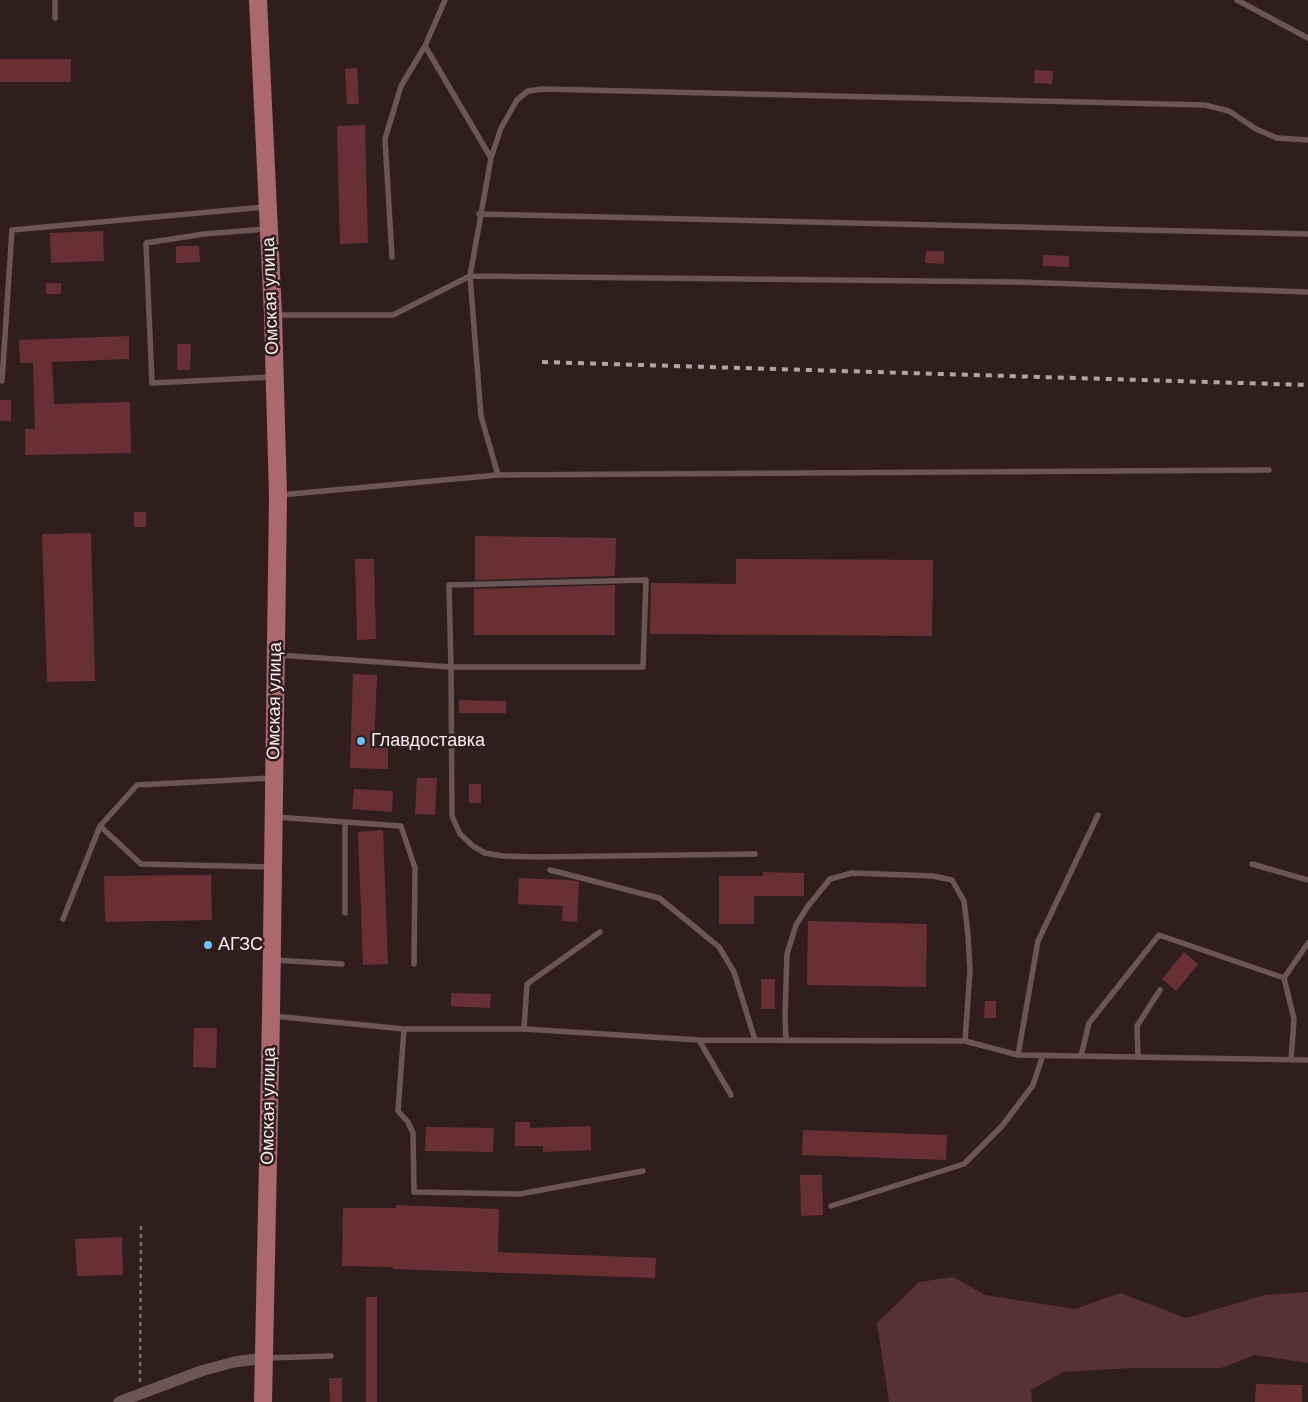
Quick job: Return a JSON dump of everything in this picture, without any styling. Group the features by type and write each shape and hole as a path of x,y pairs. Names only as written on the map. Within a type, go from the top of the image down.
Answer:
{"main road":[{"name":"Омская улица","path":"258,0 273,315 278,496 272,867 272,1016 263,1402"}],"street":[{"path":"119,1402 210,1369 234,1362 264,1358"}],"lane":[{"path":"55,0 56,18"},
{"path":"392,257 385,139 401,86 425,46 445,0"},
{"path":"1237,0 1308,38"},
{"path":"425,46 491,158"},
{"path":"498,475 481,416 470,276 479,214 491,158 501,128 518,100 528,91 543,89 1206,105 1229,111 1256,128 1277,138 1308,140"},
{"path":"2,381 12,230 267,207"},
{"path":"479,214 1308,234"},
{"path":"268,229 204,234 146,243 152,383 274,377"},
{"path":"273,315 394,315 470,276 1017,282 1308,292"},
{"path":"278,496 498,475 1269,470"},
{"path":"276,655 451,667 644,667 646,580 449,585 451,667 452,816 460,834 473,846 485,853 503,856 754,854"},
{"path":"63,919 100,826 137,785 274,778"},
{"path":"1018,1054 1038,941 1098,815"},
{"path":"273,817 401,826 415,868 414,964"},
{"path":"345,822 345,912"},
{"path":"100,826 141,864 272,867"},
{"path":"1252,864 1308,880"},
{"path":"550,870 659,898 720,947 734,972 755,1040"},
{"path":"786,1040 787,954 796,925 808,906 830,879 852,873 933,876 952,880 964,901 968,935 970,971 965,1041"},
{"path":"524,1029 527,984 600,932"},
{"path":"1081,1056 1089,1023 1159,935 1284,978"},
{"path":"1291,1060 1294,1019 1284,978 1308,943"},
{"path":"272,960 342,964"},
{"path":"1138,1057 1137,1026 1160,990"},
{"path":"272,1016 404,1029 524,1029 699,1040 965,1041 1018,1054 1308,1060"},
{"path":"404,1029 398,1111 408,1122 413,1133 414,1192 520,1194 643,1171"},
{"path":"699,1040 731,1095"},
{"path":"831,1206 964,1164 1002,1126 1033,1085 1043,1055"},
{"path":"264,1358 330,1356"}],"path":[{"path":"140,1393 141,1226"}],"shaded area":[{"path":"953,1277 985,1295 1075,1309 1120,1293 1186,1318 1265,1295 1308,1292 1308,1363 1255,1355 1221,1368 1131,1368 1063,1372 1031,1390 1032,1402 889,1402 877,1323 919,1282"}],"building":[{"path":"0,59 71,59 71,82 0,82"},
{"path":"357,68 359,104 347,104 345,69"},
{"path":"1035,70 1053,71 1052,84 1034,83"},
{"path":"365,125 368,243 340,244 337,126"},
{"path":"103,231 104,261 51,263 50,233"},
{"path":"176,246 199,246 200,262 176,263"},
{"path":"926,251 944,251 944,264 925,263"},
{"path":"1043,255 1069,256 1069,267 1043,266"},
{"path":"46,283 61,283 61,294 46,294"},
{"path":"129,336 129,359 52,362 54,404 130,402 131,453 25,455 25,429 35,429 33,363 20,363 19,340"},
{"path":"177,344 191,344 190,370 177,370"},
{"path":"0,400 11,400 11,421 0,421"},
{"path":"134,512 146,512 146,527 134,527"},
{"path":"91,533 95,681 47,682 42,534"},
{"path":"475,536 616,538 615,576 475,580"},
{"path":"355,559 374,559 376,639 357,640"},
{"path":"736,559 933,560 932,636 650,634 651,583 736,584"},
{"path":"615,585 615,635 474,635 474,589"},
{"path":"353,674 377,675 374,747 388,748 388,769 350,768"},
{"path":"459,700 506,701 506,713 459,713"},
{"path":"417,778 437,778 435,815 415,814"},
{"path":"469,784 481,784 481,803 469,803"},
{"path":"354,789 393,791 392,812 352,809"},
{"path":"383,830 388,964 363,965 358,832"},
{"path":"763,872 804,873 804,896 754,896 754,924 719,924 719,876 763,876"},
{"path":"211,875 212,920 105,922 104,876"},
{"path":"519,878 579,882 577,922 562,921 563,906 518,904"},
{"path":"808,921 927,924 926,987 807,985"},
{"path":"1184,952 1198,964 1176,991 1162,979"},
{"path":"761,979 775,979 775,1009 761,1009"},
{"path":"451,993 491,994 490,1008 451,1006"},
{"path":"985,1001 996,1001 996,1018 984,1018"},
{"path":"194,1028 217,1028 216,1068 193,1067"},
{"path":"515,1122 530,1122 530,1128 591,1126 591,1150 543,1152 543,1146 515,1146"},
{"path":"426,1127 494,1128 493,1152 425,1151"},
{"path":"803,1130 947,1135 946,1160 802,1155"},
{"path":"800,1175 822,1175 823,1215 801,1216"},
{"path":"396,1205 499,1209 498,1252 656,1258 655,1278 342,1266 343,1208 396,1208"},
{"path":"122,1237 123,1275 77,1276 75,1239"},
{"path":"366,1297 377,1297 377,1402 366,1402"},
{"path":"329,1378 342,1378 342,1402 330,1402"},
{"path":"1256,1384 1302,1385 1302,1402 1255,1402"}],"railway":[{"path":"542,362 1308,385"}],"place":[{"name":"Главдоставка","path":"361,741"},
{"name":"АГЗС","path":"208,945"}]}
